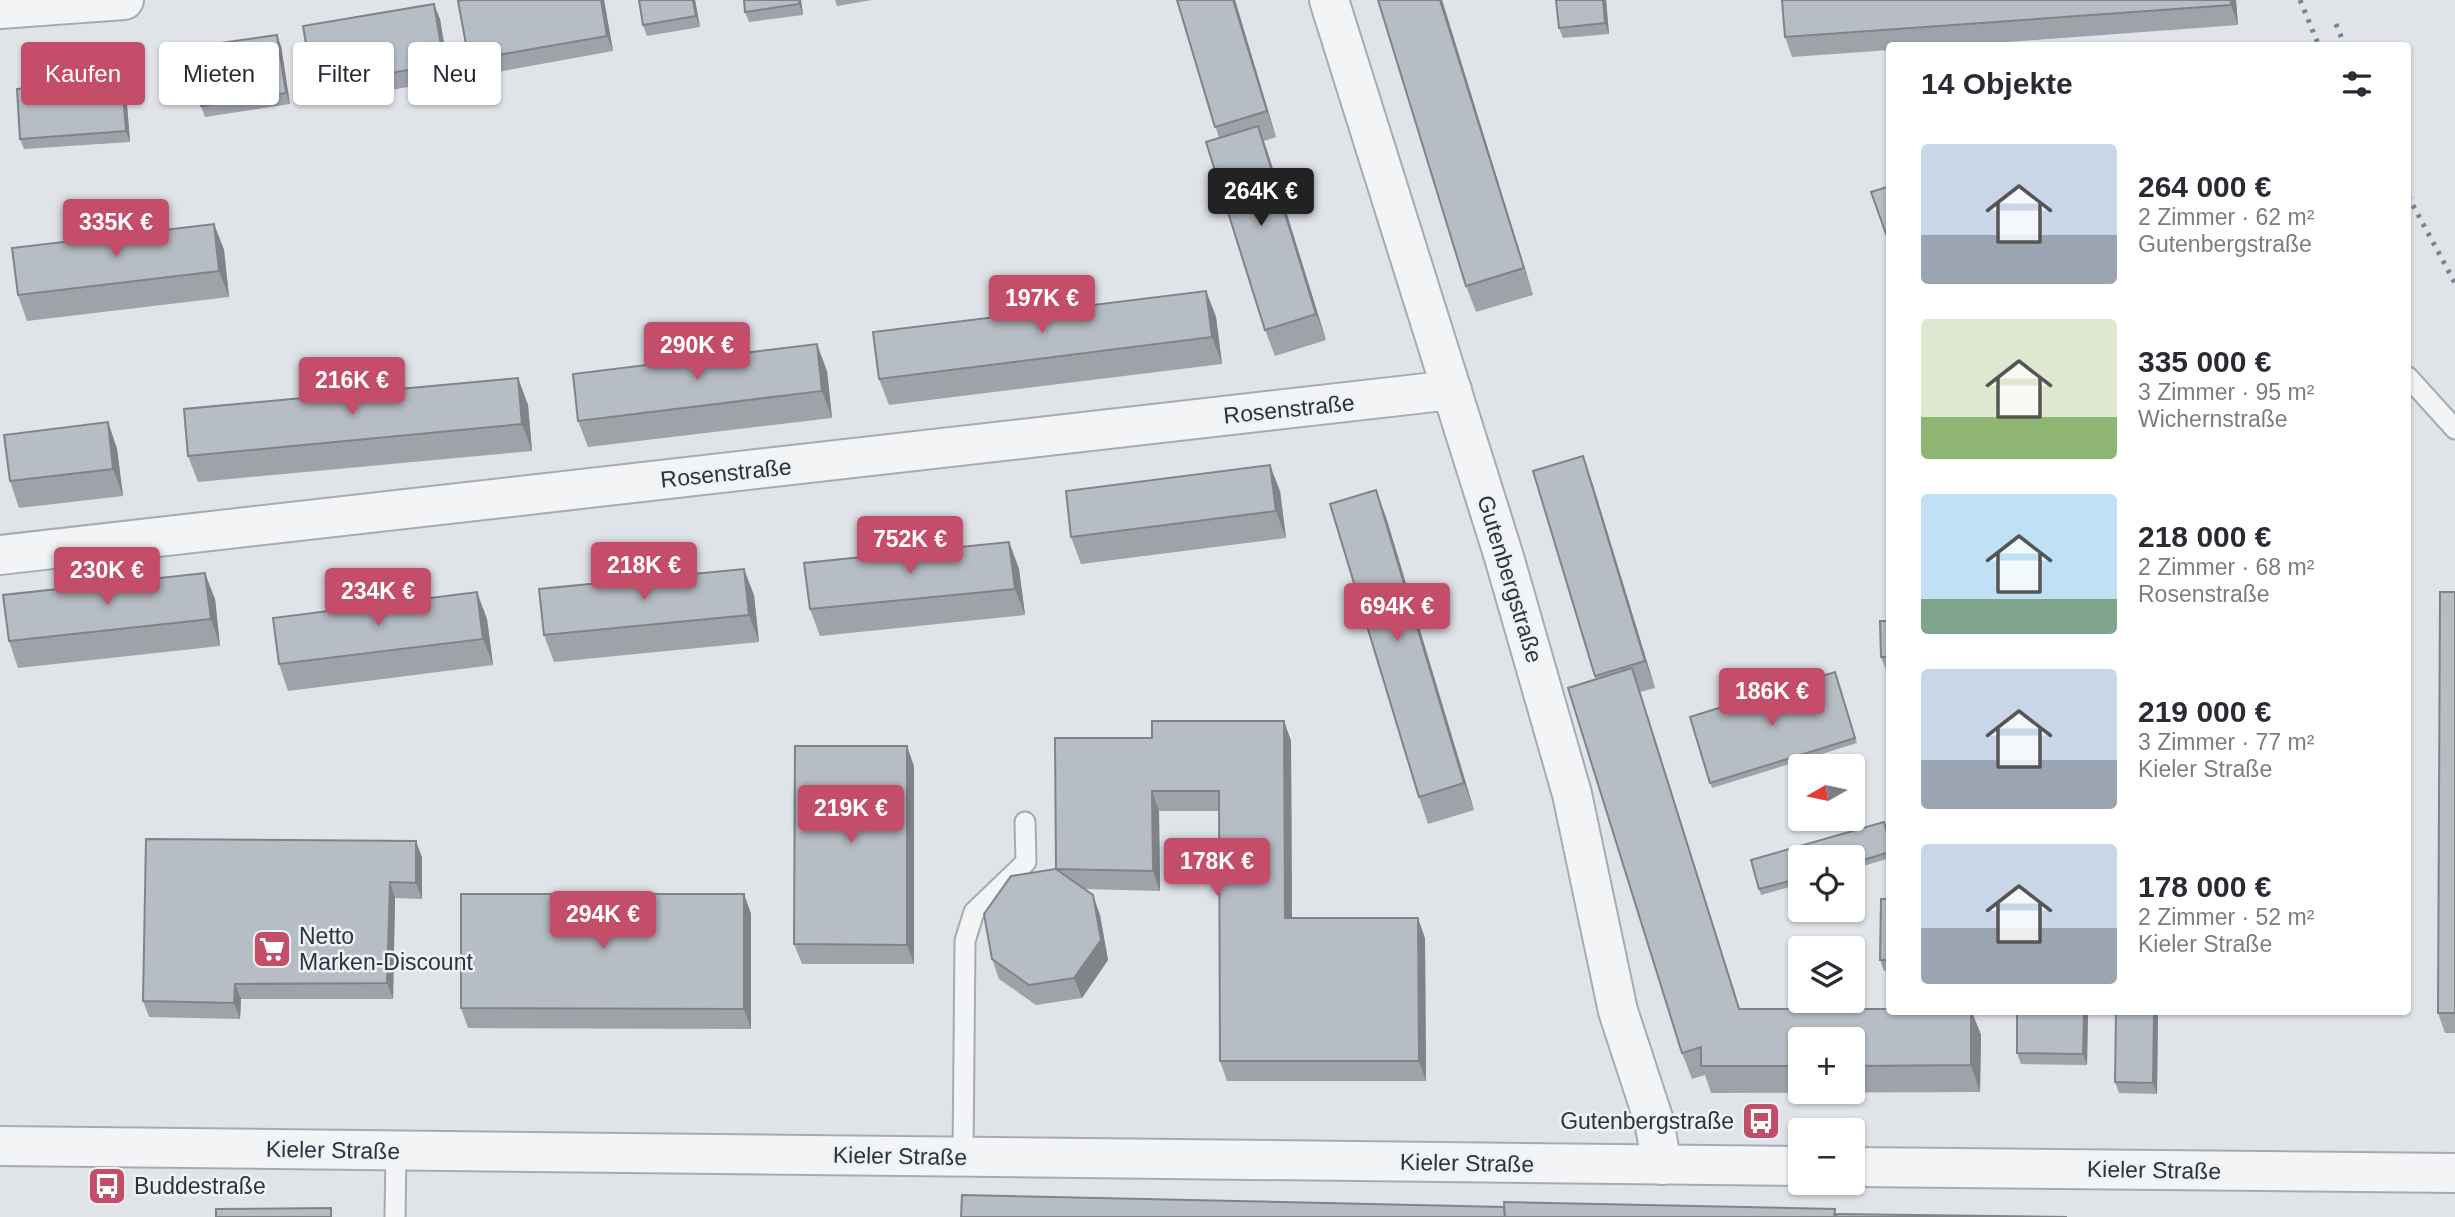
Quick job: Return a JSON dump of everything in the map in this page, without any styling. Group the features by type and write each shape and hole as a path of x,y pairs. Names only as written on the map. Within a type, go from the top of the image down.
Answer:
{"street":[{"path":"0,9 124,0"},
{"name":"Gutenbergstraße","path":"1329,0 1504,557 1573,794 1618,1011 1654,1121 1662,1165"},
{"name":"Rosenstraße","path":"0,555 1452,390"},
{"name":"Kieler Straße","path":"0,1146 1788,1166"},
{"name":"Kieler Straße","path":"1865,1167 2455,1173"}],"lane":[{"path":"2411,380 2455,429"},
{"path":"963,1157 965,941 974,912 1026,862 1025,822"},
{"path":"395,1217 396,1151"}],"building":[{"path":"601,0 607,36 501,54 501,42 466,42 458,1"},
{"path":"639,0 693,0 696,16 643,25"},
{"path":"744,0 799,0 799,4 745,12"},
{"path":"1177,0 1233,0 1267,111 1215,127"},
{"path":"1378,0 1440,0 1524,268 1466,286"},
{"path":"1556,0 1603,0 1605,23 1559,28"},
{"path":"1782,0 2231,0 2231,5 1785,37"},
{"path":"434,4 440,42 408,42 408,70 394,72 394,42 306,42 303,26"},
{"path":"277,35 278,42 227,42"},
{"path":"279,48 286,93 279,94"},
{"path":"17,89 21,89 21,105 124,105 126,131 20,139"},
{"path":"1258,126 1316,314 1265,330 1206,142"},
{"path":"1886,187 1886,234 1871,192"},
{"path":"214,224 219,271 18,295 12,248"},
{"path":"1206,291 1212,337 879,379 873,332"},
{"path":"817,344 822,391 578,421 573,374"},
{"path":"518,378 522,424 188,456 184,409"},
{"path":"108,422 113,469 10,481 4,435"},
{"path":"1583,456 1645,661 1595,676 1533,471"},
{"path":"1270,465 1276,511 1071,537 1066,491"},
{"path":"1376,490 1464,783 1419,797 1330,504"},
{"path":"1009,542 1015,589 810,609 804,563"},
{"path":"744,569 749,615 544,635 539,589"},
{"path":"205,573 211,619 9,641 3,595"},
{"path":"477,592 483,639 279,664 273,618"},
{"path":"2440,592 2455,592 2455,1013 2438,1013"},
{"path":"1880,621 1886,621 1886,657 1881,657"},
{"path":"1632,668 1739,1009 1788,1009 1788,1013 1865,1013 1865,1009 1886,1009 1886,1015 1971,1015 1971,1065 1865,1066 1865,1027 1788,1027 1788,1066 1701,1066 1701,1047 1682,1053 1568,688"},
{"path":"1835,672 1855,738 1803,754 1788,754 1788,759 1710,783 1690,717"},
{"path":"1152,721 1284,721 1285,918 1418,918 1419,1061 1220,1061 1219,791 1152,791 1153,871 1056,869 1055,738 1152,738"},
{"path":"795,746 907,746 907,945 794,944"},
{"path":"1884,822 1886,853 1865,859 1865,845 1804,845 1852,831 1866,831 1866,827"},
{"name":"Netto Marken-Discount","path":"146,839 416,841 416,883 390,882 387,983 235,984 234,1003 143,1001"},
{"path":"1788,849 1788,881 1759,889 1751,860"},
{"path":"1056,869 1093,895 1101,940 1074,978 1029,985 992,959 984,914 1011,876"},
{"path":"461,894 744,894 744,1009 461,1008"},
{"path":"1881,899 1886,899 1886,960 1880,960"},
{"path":"2017,1015 2084,1015 2083,1054 2017,1053"},
{"path":"2116,1015 2154,1015 2153,1083 2115,1082"},
{"path":"962,1195 1504,1207 1505,1217 961,1217"},
{"path":"1504,1202 1835,1209 1834,1217 1505,1217"},
{"path":"331,1208 331,1217 216,1217 216,1209"},
{"path":"1836,1214 2067,1217 1836,1217"}],"railway":[{"path":"2300,0 2317,42"},
{"path":"2336,24 2343,42"},
{"path":"2411,202 2455,283"}],"place":[{"name":"Netto Marken-Discount","path":"272,949"},
{"name":"Gutenbergstraße","path":"1761,1121"},
{"name":"Buddestraße","path":"107,1186"}]}
